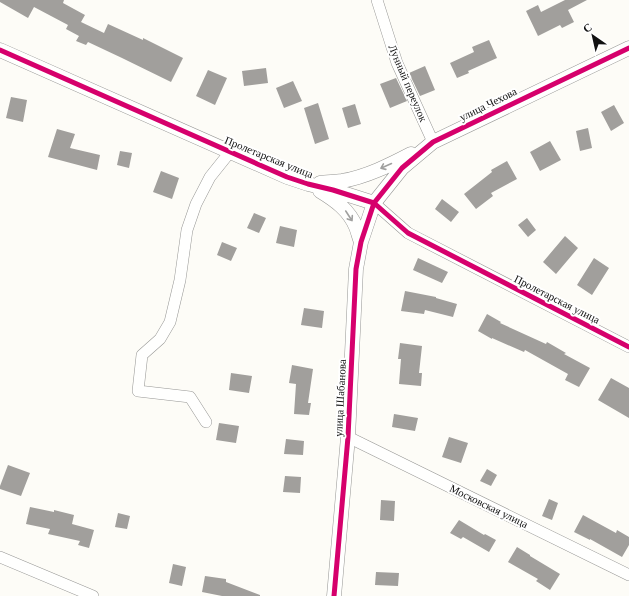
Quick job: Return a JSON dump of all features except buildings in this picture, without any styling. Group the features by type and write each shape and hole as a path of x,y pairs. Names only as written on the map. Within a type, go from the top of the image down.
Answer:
{"street":[{"name":"Лунный переулок","path":"377,0 397,63 433,142"},
{"name":"улица Чехова","path":"374,203 402,168 433,142 629,48"},
{"name":"Пролетарская улица","path":"0,50 287,177 374,203 408,233 629,347"},
{"path":"308,184 342,181 371,173 396,162 433,142"},
{"path":"206,422 190,397 138,391 142,355 160,339 170,322 180,280 187,230 196,204 210,177 230,152"},
{"path":"308,184 332,198 346,210 356,226 361,242"},
{"name":"улица Шабанова","path":"334,596 348,437 356,269 361,242 374,203"},
{"name":"Московская улица","path":"348,437 629,575"},
{"path":"0,557 93,596"}],"cycle path":[{"path":"334,596 348,437 356,269 361,242 374,203 402,168 433,142 629,48"},
{"path":"0,50 287,177 374,203 408,233 629,347"}]}
